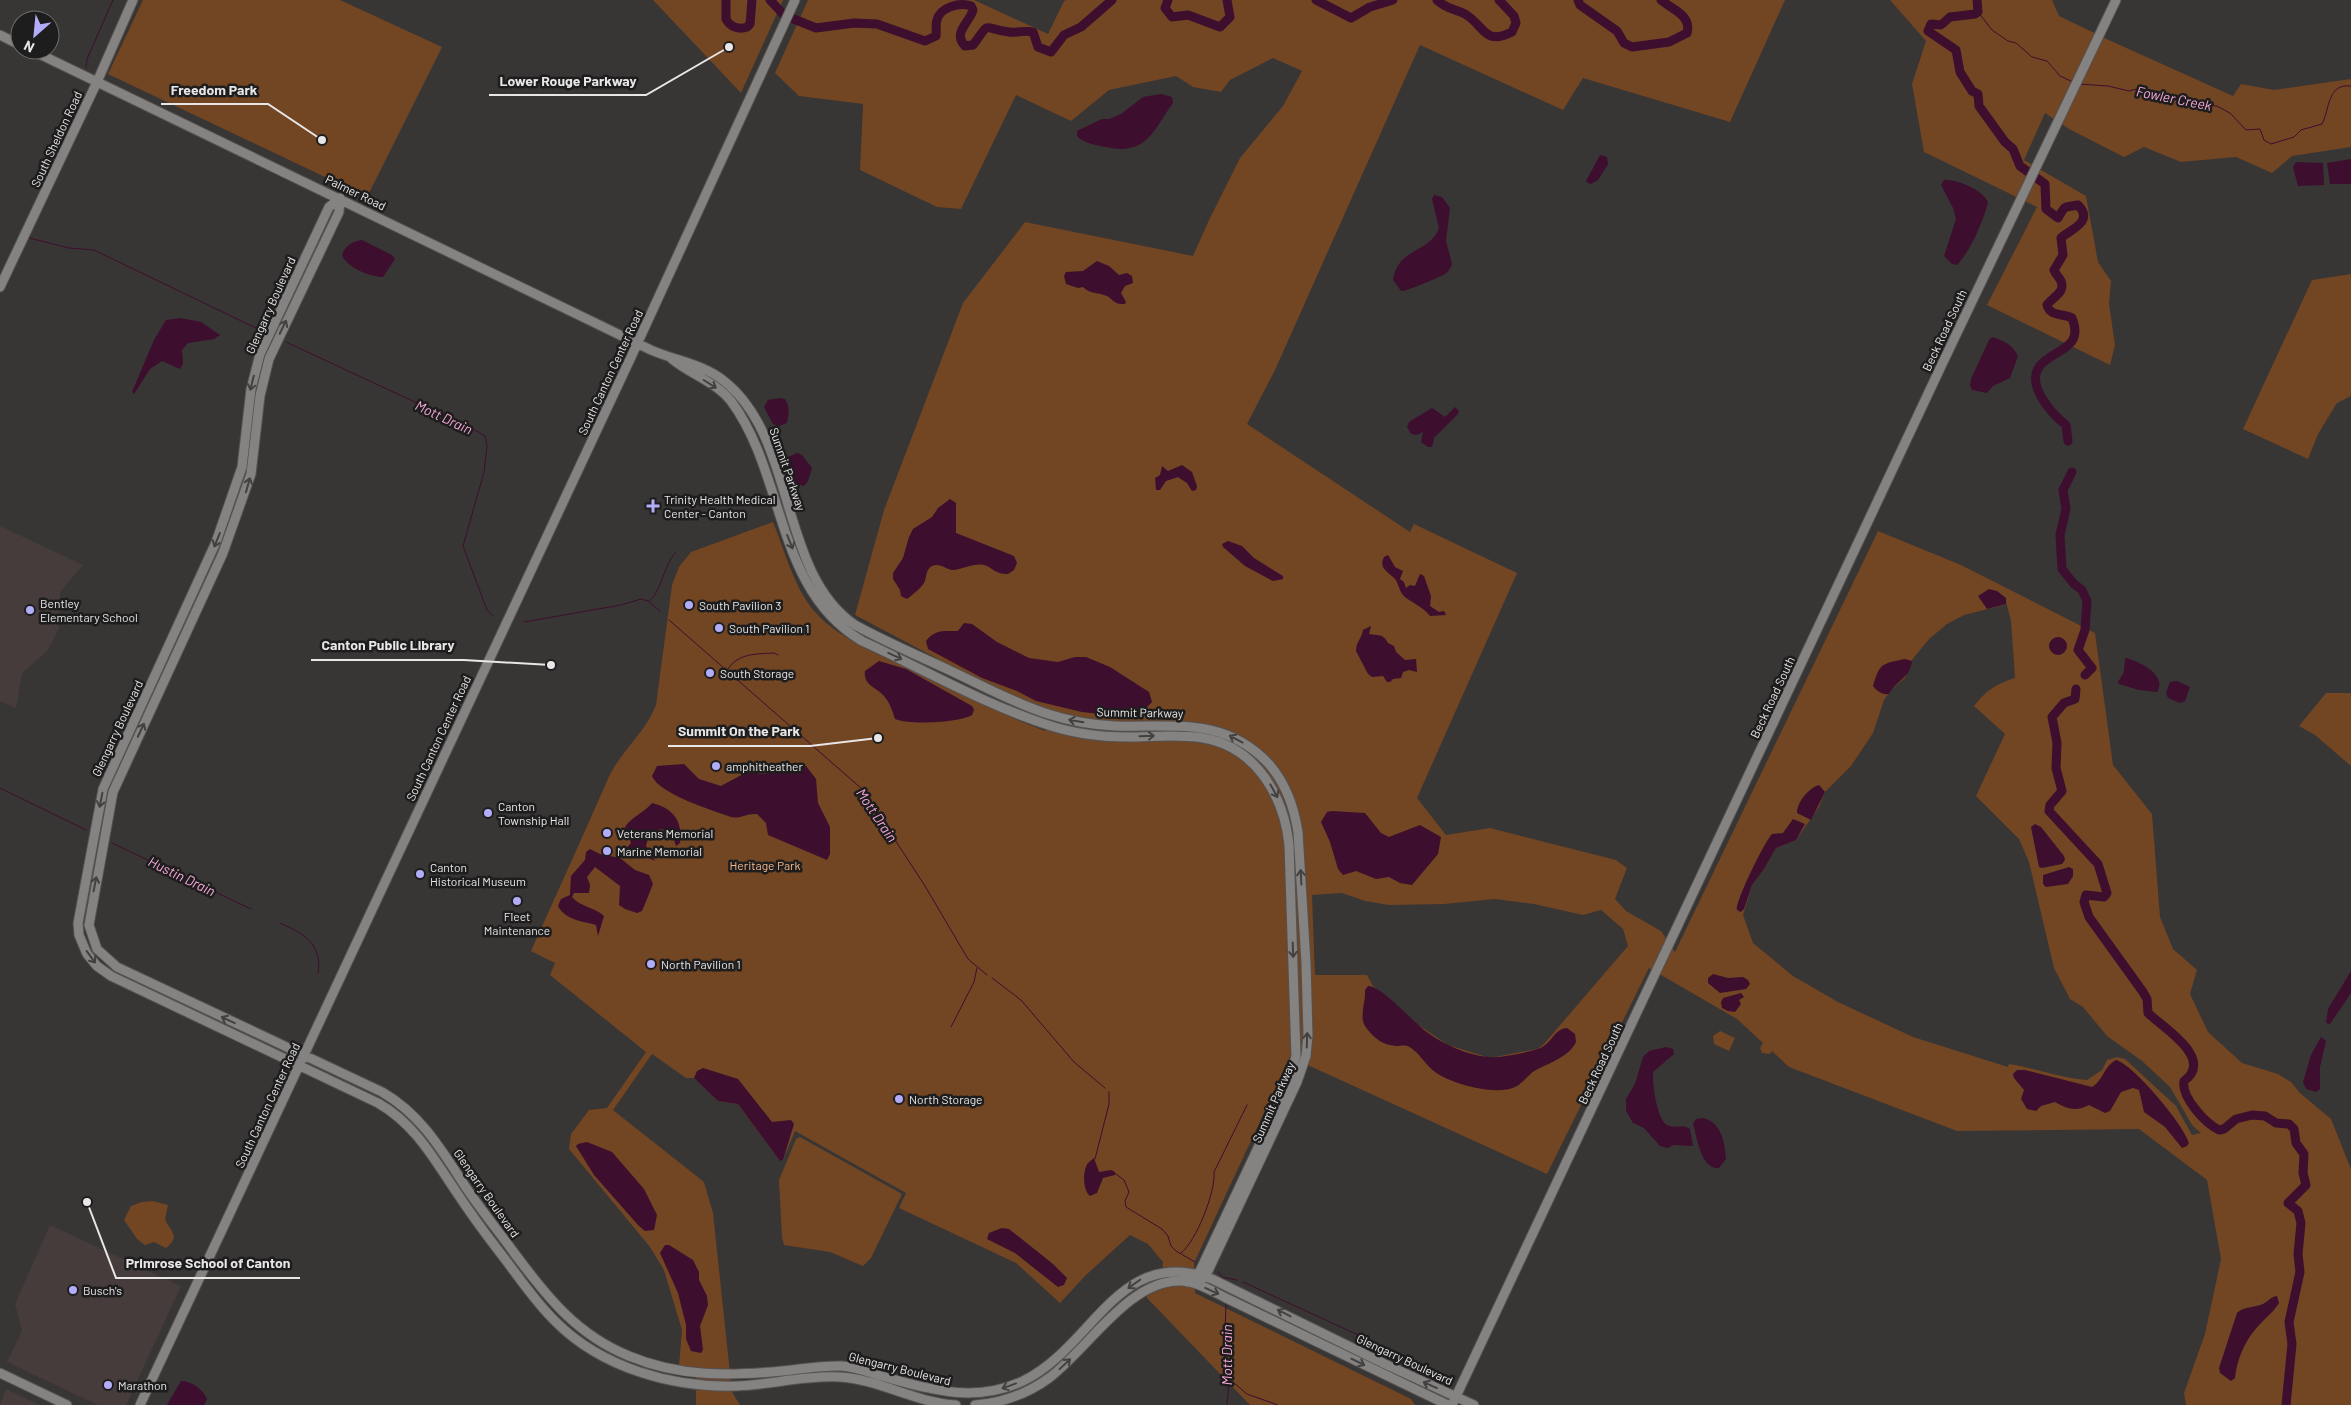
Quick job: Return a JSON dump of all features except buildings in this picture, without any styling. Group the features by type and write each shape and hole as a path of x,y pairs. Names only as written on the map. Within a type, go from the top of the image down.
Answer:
{"street":[{"name":"South Sheldon Road","path":"0,287 97,82 133,0"},
{"name":"Beck Road South","path":"1454,1401 2029,180 2116,0"},
{"name":"South Canton Center Road","path":"140,1405 794,3"},
{"name":"Palmer Road","path":"52,60 670,358"},
{"name":"Glengarry Boulevard","path":"340,198 329,207 260,354 250,389 245,453 227,515 203,574 103,789 79,912 79,929 85,949 93,962 116,978 367,1097 393,1112 412,1128 430,1151 480,1226 540,1305 565,1330 610,1359 646,1374 680,1382 739,1386 839,1377 936,1402 956,1405"},
{"name":"Glengarry Boulevard","path":"340,198 339,212 269,359 260,396 255,455 248,488 212,579 113,792 89,925 97,949 106,960 120,969 372,1088 402,1105 429,1131 488,1219 544,1292 573,1323 600,1342 630,1357 682,1371 722,1376 840,1366 944,1393 977,1394 1007,1388 1042,1370 1122,1293 1142,1278 1166,1270 1202,1275 1326,1335 1454,1401 1474,1405"},
{"path":"319,229 328,233"},
{"name":"Summit Parkway","path":"670,358 696,365 717,375 735,390 752,411 764,434 788,508 815,576 830,602 848,620 868,632 980,685 1048,714 1099,725 1186,725 1228,735 1256,752 1279,778 1291,800 1298,832 1306,954 1308,1046 1297,1082 1202,1275"},
{"name":"Summit Parkway","path":"670,358 722,392 736,410 762,463 778,512 809,588 820,606 843,629 862,640 1004,708 1046,724 1103,736 1183,736 1219,743 1252,763 1273,789 1284,813 1288,838 1296,1056 1288,1084 1202,1275"},
{"path":"245,453 255,455"},
{"path":"227,515 236,519"},
{"path":"116,978 120,969"},
{"path":"191,1014 195,1004"},
{"path":"253,1043 257,1034"},
{"path":"367,1097 372,1088"},
{"path":"1187,1282 1202,1275"},
{"name":"Glengarry Boulevard","path":"975,1405 1010,1398 1048,1378 1143,1290 1161,1282 1187,1282 1226,1298 1448,1405"},
{"path":"565,1330 573,1323"},
{"path":"1321,1344 1326,1335"},
{"path":"0,1373 67,1405"}],"shaded area":[{"path":"1161,94 1172,97 1173,103 1153,132 1139,145 1119,149 1105,147 1086,142 1077,136 1077,131 1102,119 1109,119 1121,114 1143,97"},
{"path":"1600,155 1607,157 1608,164 1598,180 1591,184 1588,183 1586,181"},
{"path":"2351,159 2351,184 2330,184 2327,163"},
{"path":"2296,162 2323,163 2324,185 2298,186 2293,167"},
{"path":"1944,180 1956,181 1969,186 1981,193 1988,202 1976,235 1957,265 1952,264 1944,256 1956,219 1953,208 1941,185"},
{"path":"1434,195 1442,197 1450,208 1446,241 1452,264 1445,274 1401,291 1393,280 1396,269 1407,256 1428,242 1439,228 1432,199"},
{"path":"362,240 392,255 395,259 383,277 354,268 342,255 349,244"},
{"path":"1097,261 1109,266 1119,275 1127,273 1132,276 1133,283 1125,286 1121,293 1126,302 1125,304 1117,303 1107,296 1090,292 1083,287 1078,288 1066,284 1064,276 1066,272 1083,271"},
{"path":"181,318 201,322 220,335 214,339 188,343 182,350 183,364 180,369 162,361 150,369 134,394 132,392 154,340 166,320"},
{"path":"1992,337 2007,344 2018,356 2010,378 1993,386 1987,393 1972,390 1970,385 1971,379"},
{"path":"785,399 789,413 787,423 779,426 773,424 764,407 768,400"},
{"path":"1455,407 1459,411 1457,415 1434,438 1432,447 1428,447 1421,442 1423,432 1417,435 1411,434 1407,427 1409,422 1432,408 1445,417"},
{"path":"797,453 802,455 812,468 808,481 804,486 794,483 787,466 788,457"},
{"path":"1182,465 1192,472 1197,486 1196,490 1192,491 1187,483 1178,477 1166,481 1160,490 1156,490 1155,478 1160,475 1162,466 1168,471"},
{"path":"950,499 956,503 956,533 1014,556 1017,563 1014,570 1008,574 1003,574 984,565 972,565 954,570 935,565 928,570 922,585 907,599 901,596 900,590 893,579 893,573 903,558 913,529 932,517 938,508"},
{"name":"Bentley Elementary School","path":"0,526 83,565 60,592 59,628 48,650 22,673 16,708 0,701"},
{"path":"1228,541 1242,546 1254,558 1283,576 1283,579 1273,581 1245,566 1223,547 1222,544"},
{"path":"1388,555 1395,567 1403,571 1400,579 1404,582 1406,588 1410,585 1415,586 1420,574 1424,576 1431,596 1430,606 1439,612 1444,611 1446,615 1430,616 1403,595 1395,579 1382,565 1384,557"},
{"path":"1989,589 1997,591 2006,598 2006,604 1987,609 1978,596"},
{"path":"964,623 972,624 997,642 1029,658 1058,662 1075,657 1086,657 1110,667 1149,692 1152,702 1139,715 1125,717 1082,712 1036,701 1017,691 982,678 928,649 926,641 933,634 958,631"},
{"path":"1371,626 1369,634 1384,638 1394,646 1396,652 1405,660 1416,659 1417,672 1409,670 1403,672 1401,678 1393,679 1390,682 1387,682 1383,676 1372,677 1368,674 1356,651 1363,630"},
{"path":"2054,637 2062,637 2067,642 2065,653 2054,655 2049,650 2049,642"},
{"path":"2125,658 2137,662 2155,675 2159,680 2157,692 2139,690 2119,684 2118,682 2124,672"},
{"path":"1905,659 1912,661 1909,671 1889,694 1882,693 1873,686 1883,666"},
{"path":"879,661 906,669 972,706 974,710 972,715 956,720 934,722 911,722 895,719 886,699 866,680 865,671"},
{"path":"2177,681 2190,687 2185,701 2180,703 2168,698 2166,693 2170,682"},
{"path":"794,763 801,763 806,766 816,779 818,803 830,827 830,854 827,860 768,835 766,823 757,814 731,817 675,795 657,783 652,776 657,766 684,764 699,779 721,786 747,772 765,774"},
{"path":"1819,785 1825,792 1811,820 1797,813 1799,804 1811,789"},
{"path":"652,803 671,812 678,822 681,835 680,843 676,846 673,837 667,831 660,829 649,834 646,846 655,861 635,851 624,851 631,843 625,827"},
{"path":"1327,812 1365,813 1381,833 1389,837 1420,825 1441,837 1438,854 1412,885 1400,883 1389,877 1376,879 1356,871 1343,875 1338,869 1330,842 1321,822"},
{"path":"1793,819 1805,824 1796,840 1776,848 1752,885 1744,909 1741,912 1737,910 1745,884 1768,839 1772,834 1783,833"},
{"path":"2035,824 2041,827 2064,856 2065,860 2062,864 2039,867 2031,827"},
{"path":"590,849 600,854 620,858 635,870 649,875 653,884 642,911 637,913 619,905 620,886 595,867 587,877 590,885 589,893 574,893 572,897 579,903 604,916 598,936 596,925 569,917 558,906 561,899 570,895 571,876 585,860 586,852"},
{"path":"2069,867 2073,869 2073,876 2068,884 2046,887 2043,884 2043,875"},
{"path":"2351,971 2351,993 2330,1024 2326,1023 2328,1009"},
{"path":"1713,974 1728,978 1743,977 1750,984 1746,989 1720,993 1708,983 1708,978"},
{"path":"1368,986 1381,992 1435,1037 1456,1049 1472,1054 1493,1057 1508,1056 1534,1050 1544,1046 1560,1030 1567,1028 1575,1034 1576,1042 1564,1056 1533,1072 1515,1087 1496,1090 1474,1087 1452,1081 1435,1072 1409,1047 1387,1044 1371,1034 1363,1022 1365,990"},
{"path":"1741,993 1744,997 1739,1000 1741,1004 1735,1012 1722,1008 1721,1002 1723,998"},
{"path":"2321,1037 2326,1041 2320,1067 2320,1089 2316,1092 2306,1089 2303,1082 2311,1055"},
{"path":"1666,1047 1673,1049 1674,1054 1653,1072 1653,1085 1658,1109 1660,1116 1667,1125 1690,1129 1693,1146 1674,1145 1667,1148 1660,1146 1644,1128 1633,1123 1626,1111 1626,1099 1635,1084 1643,1057 1649,1051"},
{"path":"2116,1060 2134,1072 2157,1096 2185,1134 2189,1143 2187,1146 2182,1148 2165,1127 2144,1112 2139,1090 2133,1088 2121,1092 2110,1111 2105,1113 2089,1105 2072,1109 2055,1102 2041,1106 2036,1111 2027,1109 2021,1099 2024,1090 2013,1074 2017,1070 2025,1070 2092,1087"},
{"path":"703,1068 738,1079 772,1122 791,1120 794,1124 783,1160 780,1161 738,1104 718,1101 694,1078 697,1071"},
{"path":"1703,1118 1709,1120 1718,1128 1725,1146 1726,1159 1719,1168 1708,1164 1698,1144 1693,1124 1696,1119"},
{"path":"587,1142 612,1152 644,1189 657,1215 654,1230 645,1231 638,1225 594,1175 576,1146"},
{"path":"1094,1158 1099,1172 1111,1170 1115,1172 1115,1175 1103,1178 1097,1193 1090,1196 1086,1190 1084,1176 1088,1163"},
{"path":"50,1225 181,1286 126,1405 98,1405 7,1362 22,1331 15,1304"},
{"path":"1002,1228 1009,1229 1053,1264 1067,1278 1064,1285 1058,1287 1015,1253 987,1239 989,1233"},
{"path":"665,1245 669,1245 693,1260 699,1272 699,1280 707,1296 708,1305 700,1326 703,1350 701,1353 691,1351 686,1339 686,1325 678,1293 660,1253"},
{"path":"2277,1296 2279,1303 2248,1340 2238,1362 2235,1378 2231,1381 2220,1373 2219,1368 2237,1313 2243,1309 2263,1304"},
{"path":"181,1381 193,1384 203,1392 207,1399 204,1405 167,1405"},
{"path":"6,1389 40,1405 0,1405"}],"green space":[{"path":"143,0 340,0 442,47 367,197 108,74"},
{"path":"653,0 783,0 741,93"},
{"name":"Heritage Park","path":"808,0 974,0 1048,34 1066,0 1785,0 1730,122 1583,78 1563,110 1420,45 1275,370 1247,424 1410,532 1414,524 1517,573 1417,798 1446,835 1490,828 1616,860 1627,868 1615,899 1626,911 1661,931 1675,952 1878,531 1961,565 2095,633 2113,765 2152,814 2160,917 2173,949 2197,970 2190,994 2208,1032 2242,1063 2278,1074 2291,1082 2300,1093 2331,1119 2351,1169 2351,1405 2186,1405 2184,1393 2205,1334 2221,1259 2207,1180 2139,1129 1957,1131 1789,1067 1772,1051 1770,1054 1762,1053 1760,1048 1763,1043 1737,1019 1649,968 1547,1174 1290,1057 1194,1263 1195,1293 1411,1399 1415,1405 1250,1405 1147,1298 1147,1293 1161,1287 1163,1262 1148,1244 1130,1235 1086,1275 1060,1303 1016,1263 899,1208 906,1193 795,1131 783,1160 780,1161 738,1104 718,1101 694,1078 686,1078 652,1054 613,1110 704,1182 713,1213 732,1392 740,1405 696,1405 696,1368 679,1366 682,1330 664,1270 650,1247 569,1149 571,1134 589,1110 607,1108 646,1052 550,975 555,963 531,951 612,771 645,725 656,705 672,585 679,567 691,552 773,522 801,592 815,612 825,622 849,639 876,653 1045,731 1051,713 1008,696 855,615 884,510 963,303 1025,222 1193,256 1240,158 1283,106 1302,71 1273,58 1230,80 1221,92 1193,87 1176,76 1109,90 1071,121 1016,95 961,209 937,207 860,170 863,104 799,96 775,73","holes":["2006,602 2011,621 2015,678 1992,688 1974,706 2005,734 1976,796 2019,839 2029,862 2054,968 2070,999 2083,1007 2107,1036 2142,1061 2170,1087 2192,1125 2201,1133 2192,1135 2176,1106 2125,1059 2117,1057 2107,1060 2102,1070 2087,1080 2009,1064 2008,1067 1913,1037 1838,1002 1793,976 1753,943 1743,915 1752,885 1776,848 1796,840 1819,807 1825,792 1851,766 1873,733 1884,700 1891,690 1905,678 1912,660 1929,639 1947,624 1964,615 2004,605","1342,893 1365,901 1389,905 1444,904 1495,899 1534,904 1583,915 1601,910 1623,929 1628,946 1543,1045 1537,1049 1490,1058 1448,1045 1417,1024 1373,986 1367,975 1315,975 1312,895"]},
{"path":"1890,0 2052,0 2059,16 2233,96 2241,84 2274,90 2351,79 2351,147 2292,156 2272,173 2236,157 2181,162 2144,147 2124,157 2069,129 2045,113 2024,160 2086,196 2098,262 2111,281 2109,304 2115,345 2110,365 1987,305 2037,207 1924,152 1912,84 1926,41"},
{"path":"2351,274 2351,396 2337,403 2318,434 2308,459 2243,429 2312,280"},
{"path":"2326,693 2351,693 2351,766 2315,735 2299,726"},
{"path":"1720,1031 1735,1038 1729,1051 1714,1044 1713,1036"},
{"path":"800,1137 902,1194 871,1258 863,1266 830,1252 784,1245 779,1180 796,1139"},
{"path":"153,1201 168,1205 165,1219 174,1236 171,1244 166,1248 154,1242 145,1245 137,1239 124,1220 131,1206"}],"waterway":[{"name":"Mott Drain","path":"86,68 87,59 113,0"},
{"path":"726,0 726,19 732,26 741,28 747,27 750,24 752,0"},
{"path":"770,0 784,15 816,28 854,23 877,24 925,41 936,36 936,22 942,12 956,5 967,5 971,6 973,10 961,32 961,41 965,46 973,45 985,29 990,28 1009,32 1033,32 1038,47 1051,52 1064,35 1081,27 1112,0"},
{"path":"1168,0 1165,8 1172,17 1188,15 1220,27 1230,17 1227,0"},
{"path":"1316,0 1351,18 1370,7 1393,0"},
{"path":"1437,0 1447,7 1465,14 1490,36 1496,37 1512,32 1516,23 1514,16 1499,0"},
{"path":"1578,0 1580,5 1617,31 1624,43 1632,47 1669,42 1687,33 1688,27 1684,17 1661,0"},
{"path":"1977,0 1978,12 1975,14 1950,17 1941,25 1931,24 1928,31 1956,50 1960,72 1972,91 1978,94 1979,106 2005,142 2013,149 2020,166 2045,184 2046,209 2058,218 2065,207 2078,205 2084,216 2079,225 2061,238 2063,255 2054,270 2062,285 2060,292 2047,305 2054,313 2072,318 2075,329 2074,337 2065,348 2045,361 2039,367 2036,375 2038,391 2048,407 2066,425 2068,441"},
{"name":"Fowler Creek","path":"1978,12 1992,30 2008,41 2016,43 2032,57 2047,61 2060,76 2073,82"},
{"name":"Fowler Creek","path":"2079,84 2108,86 2129,91 2137,89 2181,98 2197,105 2217,106 2230,113 2246,130 2260,129 2264,140 2271,144 2294,137 2301,130 2322,124 2333,93 2343,86 2351,86"},
{"name":"Mott Drain","path":"60,149 82,100 83,93"},
{"name":"Mott Drain","path":"26,222 56,156"},
{"name":"Mott Drain","path":"29,238 69,248 94,250 260,330"},
{"name":"Mott Drain","path":"286,342 485,436 487,446 484,472 463,546 487,610 493,616"},
{"path":"2072,472 2063,490 2066,509 2060,535 2062,569 2074,584 2082,590 2087,601 2085,630 2078,650 2092,668 2085,675"},
{"path":"649,601 656,592 668,564 676,552"},
{"name":"Mott Drain","path":"524,622 621,605 641,599 648,601 660,611"},
{"name":"Mott Drain","path":"669,620 862,789 925,886 968,959 987,975"},
{"path":"728,669 737,660 748,655 774,653 778,655"},
{"path":"2076,689 2075,699 2064,703 2052,717 2057,743 2056,768 2062,791 2050,805 2049,811 2098,864 2107,893 2104,897 2086,895 2084,902 2089,917 2143,992 2147,999 2148,1013 2174,1035 2190,1053 2193,1063 2192,1072 2184,1081 2184,1087 2190,1102 2201,1116 2219,1130 2224,1129 2236,1119 2252,1115 2265,1116 2276,1123 2289,1124 2294,1129 2296,1143 2304,1154 2303,1173 2306,1185 2288,1203 2298,1211 2301,1223 2298,1254 2300,1272 2289,1322 2292,1344 2286,1405"},
{"name":"Hustin Drain","path":"0,788 86,830"},
{"name":"Hustin Drain","path":"112,843 251,909"},
{"name":"Hustin Drain","path":"280,923 310,941 317,954 319,963 318,973"},
{"path":"951,1027 974,982 977,968"},
{"name":"Mott Drain","path":"992,978 1021,1000 1074,1062 1105,1088"},
{"name":"Mott Drain","path":"1095,1159 1109,1104 1109,1092"},
{"path":"1181,1253 1199,1228 1212,1191 1214,1172 1247,1105"},
{"name":"Mott Drain","path":"1113,1172 1124,1180 1129,1192 1125,1201 1126,1207 1162,1229 1168,1236 1171,1246 1195,1262"},
{"name":"Mott Drain","path":"1218,1272 1222,1277 1237,1280"},
{"path":"1243,1282 1443,1374"},
{"name":"Mott Drain","path":"1226,1304 1224,1364 1229,1383 1227,1405"},
{"path":"1230,1383 1234,1383 1247,1394 1278,1405"}],"place":[{"name":"Lower Rouge Parkway","path":"729,47"},
{"name":"Freedom Park","path":"322,140"},
{"name":"Trinity Health Medical Center - Canton","path":"653,506"},
{"name":"South Pavilion 3","path":"689,605"},
{"name":"Bentley Elementary School","path":"30,610"},
{"name":"South Pavilion 1","path":"719,628"},
{"name":"Canton Public Library","path":"551,665"},
{"name":"South Storage","path":"710,673"},
{"name":"Summit On the Park","path":"878,738"},
{"name":"amphitheather","path":"716,766"},
{"name":"Canton Township Hall","path":"488,813"},
{"name":"Veterans Memorial","path":"607,833"},
{"name":"Marine Memorial","path":"607,851"},
{"name":"Canton Historical Museum","path":"420,874"},
{"name":"Fleet Maintenance","path":"517,901"},
{"name":"North Pavilion 1","path":"651,964"},
{"name":"North Storage","path":"899,1099"},
{"name":"Primrose School of Canton","path":"87,1202"},
{"name":"Busch's","path":"73,1290"},
{"name":"Marathon","path":"108,1385"}]}
